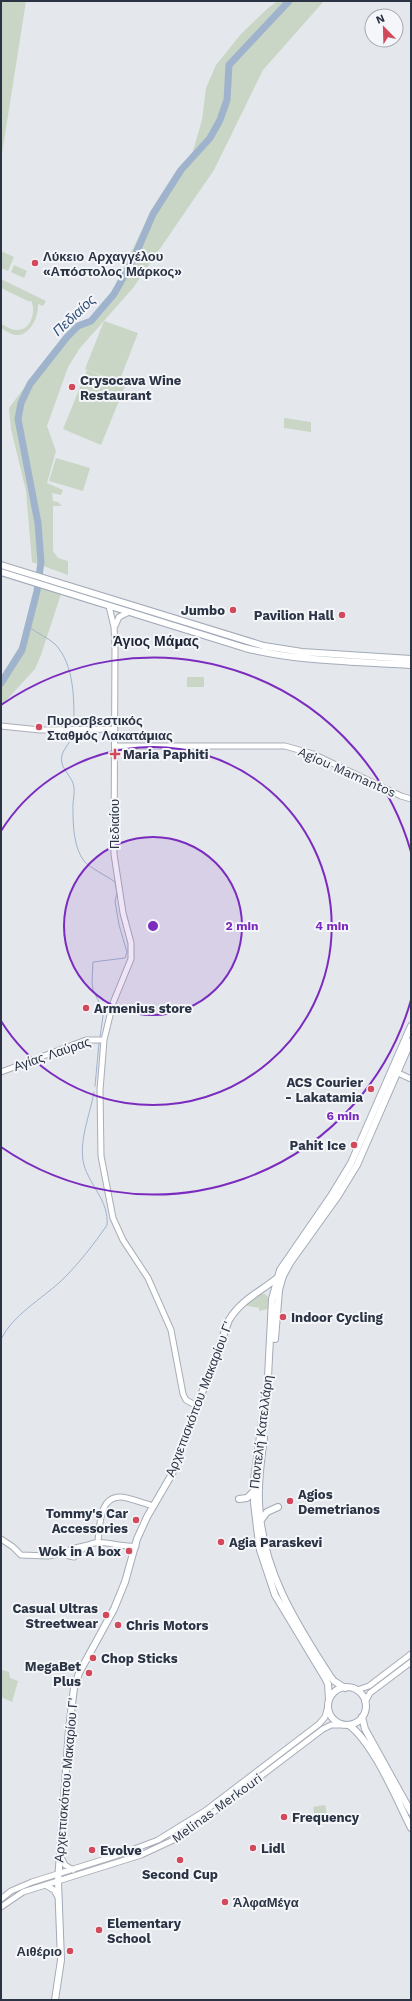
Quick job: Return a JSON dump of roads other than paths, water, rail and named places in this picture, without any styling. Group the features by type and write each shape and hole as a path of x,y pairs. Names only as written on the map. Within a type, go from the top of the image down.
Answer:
{"main road":[{"path":"1,565 26,576 63,588 270,647 319,654 411,659"},
{"path":"1,572 26,576"},
{"path":"63,588 109,606 278,656 327,661 411,666"},
{"name":"Αρχιεπισκόπου Μακαρίου Γ'","path":"276,1290 290,1263 338,1196 357,1165 411,1026"},
{"name":"Αρχιεπισκόπου Μακαρίου Γ'","path":"276,1290 277,1278 285,1262 331,1196 351,1163 394,1072 411,1041"},
{"name":"Αρχιεπισκόπου Μακαρίου Γ'","path":"55,2000 61,1960 58,1874 69,1722 74,1688 79,1673 114,1609 125,1582 147,1517 172,1474 229,1320 239,1306 257,1291 277,1278"},
{"path":"257,1291 276,1290"},
{"name":"Παντελή Κατελλάρη","path":"276,1290 268,1377 254,1491 260,1550 269,1580 285,1614 328,1684 329,1703"},
{"name":"Παντελή Κατελλάρη","path":"276,1290 271,1383 260,1471 259,1492 261,1520 266,1549 274,1578 285,1601 330,1676 334,1681 345,1688"},
{"path":"239,1499 247,1498 254,1491"},
{"path":"261,1520 267,1512 278,1507"},
{"path":"346,1725 354,1724 362,1717 365,1712 365,1702 362,1694 357,1690 345,1688 335,1692 329,1703 332,1718 358,1733 383,1772 411,1828"},
{"path":"362,1717 365,1729 411,1812"}],"street":[{"name":"Πεδιαίου","path":"109,606 114,627 114,854 123,913 132,952 131,959 101,1040 100,1146 111,1211 123,1240 148,1278 171,1330 184,1397 197,1406"},
{"path":"114,627 119,617 129,612"},
{"path":"1,726 35,730 114,729"},
{"name":"Agiou Mamantos","path":"115,746 285,746 313,754 398,795 411,799"},
{"name":"Αγίας Λαύρας","path":"1,1072 80,1042 101,1040"},
{"path":"394,1072 411,1080"},
{"path":"98,1541 103,1509 109,1500 120,1497 154,1506"},
{"path":"1,1540 14,1547 21,1555 48,1556 75,1552 98,1541 136,1546"},
{"path":"357,1690 369,1686 411,1654"},
{"path":"365,1702 370,1693 411,1662"},
{"name":"Melinas Merkouri","path":"1,1899 21,1886 140,1848 176,1831 205,1812 319,1724 325,1717 329,1703"},
{"name":"Melinas Merkouri","path":"1,1907 23,1892 141,1855 182,1836 323,1729 331,1725 346,1725"},
{"path":"60,1855 65,1865 73,1870"},
{"path":"45,1885 54,1890 58,1898"}],"waterway":[{"name":"Πεδιαίος","path":"1,683 22,650 37,591 41,562 38,523 18,419 21,403 30,384 67,337 78,326 91,321 114,294 133,260 153,214 181,170 210,138 220,120 227,100 229,65 289,1"},
{"path":"29,627 55,644 62,653 70,673 72,684 74,728"},
{"path":"74,731 61,759 63,766 74,786 73,823 76,843 84,861 115,882 117,893 115,901 119,925 127,952 125,958 93,962 93,990 102,1008 103,1016 100,1037"},
{"path":"95,1086 99,1043"},
{"path":"1,1339 12,1322 60,1282 91,1247 107,1225 105,1208 84,1165 82,1147 94,1092"}],"place":[{"name":"Λύκειο Αρχαγγέλου «Απόστολος Μάρκος»","path":"35,263"},
{"name":"Crysocava Wine Restaurant","path":"72,387"},
{"name":"Jumbo","path":"233,610"},
{"name":"Pavilion Hall","path":"342,615"},
{"name":"Πυροσβεστικός Σταθμός Λακατάμιας","path":"39,727"},
{"name":"Maria Paphiti","path":"115,754"},
{"name":"Armenius store","path":"86,1008"},
{"name":"ACS Courier - Lakatamia","path":"371,1089"},
{"name":"Pahit Ice","path":"354,1145"},
{"name":"Indoor Cycling","path":"283,1317"},
{"name":"Agios Demetrianos","path":"290,1501"},
{"name":"Tommy's Car Accessories","path":"136,1520"},
{"name":"Agia Paraskevi","path":"221,1542"},
{"name":"Wok in A box","path":"129,1551"},
{"name":"Casual Ultras Streetwear","path":"106,1615"},
{"name":"Chris Motors","path":"118,1625"},
{"name":"Chop Sticks","path":"93,1658"},
{"name":"MegaBet Plus","path":"89,1673"},
{"name":"Frequency","path":"284,1817"},
{"name":"Lidl","path":"253,1848"},
{"name":"Evolve","path":"92,1850"},
{"name":"Second Cup","path":"180,1860"},
{"name":"ΆλφαΜέγα","path":"225,1902"},
{"name":"Elementary School","path":"99,1930"},
{"name":"Αιθέριο","path":"70,1951"}],"district":[{"name":"Άγιος Μάμας","path":"156,641"}]}
